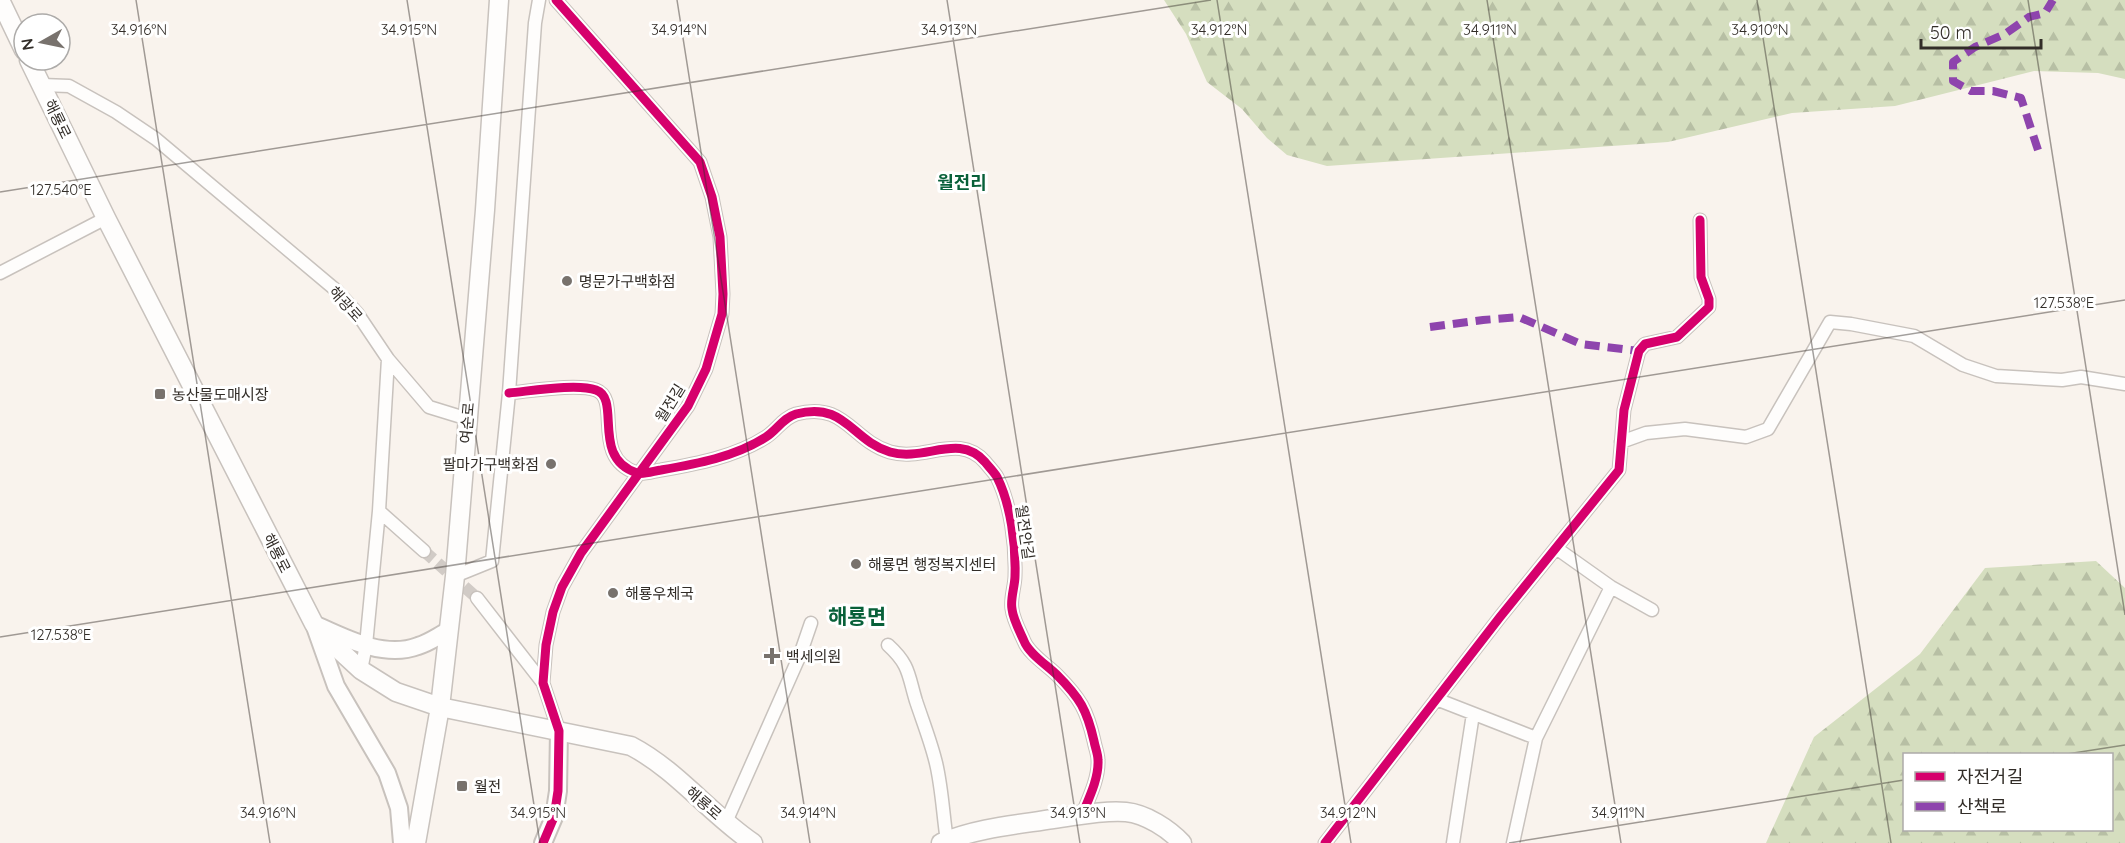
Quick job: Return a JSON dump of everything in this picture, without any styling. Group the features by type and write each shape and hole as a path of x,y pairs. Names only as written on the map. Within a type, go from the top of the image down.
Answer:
{"main road":[{"path":"0,0 12,25"},
{"name":"여순로","path":"416,843 440,707 454,576 486,198 499,0"},
{"name":"해룡로","path":"35,72 106,218 314,624 361,670 396,692 440,707 631,746 652,757 753,843"},
{"path":"944,842 980,830 1082,815 1127,812 1144,816 1182,843"}],"street":[{"path":"454,576 492,561 509,393 534,35 539,0"},
{"name":"월전길","path":"543,843 554,818 558,791 559,731 543,683 546,645 553,612 562,587 581,553 688,406 706,369 722,314 720,237 712,197 700,162 556,0"},
{"name":"해광로","path":"42,85 69,86 116,112 156,139 336,291 357,314 387,359 429,407 468,419"},
{"path":"0,273 106,218"},
{"path":"1325,843 1436,699 1619,470 1624,410 1639,351 1645,344 1677,337 1709,307 1709,299 1701,277 1700,220"},
{"path":"1621,442 1646,433 1685,429 1746,437 1768,429 1830,322 1914,336 1963,365 1996,376 2062,380 2081,377 2125,384"},
{"path":"361,670 366,645 379,511 387,359"},
{"path":"509,393 582,387 598,390 607,405 609,444 614,456 621,465 639,474"},
{"name":"월전안길","path":"639,474 693,464 733,453 767,436 784,420 807,412 836,415 865,439 889,452 914,454 955,447 969,449 978,454 996,476 1010,511 1015,575 1012,609 1025,644 1073,692 1088,715 1098,761 1093,789 1082,815"},
{"path":"379,511 424,551"},
{"path":"1556,548 1611,587 1652,610"},
{"path":"1513,843 1536,738 1611,587"},
{"path":"477,598 543,683"},
{"name":"해룡로","path":"726,822 800,655 811,623"},
{"path":"314,624 366,645 393,650 407,650 426,643 447,630"},
{"path":"314,624 336,686 387,773 399,808 402,843"},
{"path":"888,645 901,657 908,669 929,736 936,766 944,842"},
{"path":"1436,699 1536,738"},
{"path":"1453,843 1473,714"}],"green space":[{"path":"1164,0 2125,0 2125,79 2098,73 2034,71 1895,106 1792,113 1668,142 1327,166 1287,155 1267,138 1242,109 1207,82 1186,34"},
{"path":"2096,561 2125,588 2125,843 1766,843 1814,737 1920,654 1985,568"}],"tunnel":[{"path":"424,551 477,598"}],"marked path":[{"path":"2038,150 2021,98 1993,91 1971,91 1953,81 1953,62 1975,47 2005,34 2029,17 2045,13 2053,0"},
{"path":"1430,327 1519,317 1581,344 1639,351"}],"cycle path":[{"path":"543,843 554,817 558,791 559,731 543,683 546,645 553,612 562,587 581,553 688,406 706,369 722,314 723,294 720,237 712,197 700,162 556,0"},
{"path":"1325,843 1500,617 1619,470 1624,410 1639,351 1645,344 1677,337 1709,307 1709,299 1701,277 1700,220"},
{"path":"509,393 566,387 596,390 603,396 607,405 610,443 614,455 623,465 637,473 688,465 728,455 766,437 791,416 813,411 837,417 866,439 890,452 916,454 953,448 975,453 997,477 1009,512 1015,564 1012,605 1017,625 1026,646 1057,675 1077,698 1091,730 1098,755 1098,767 1093,788 1082,815"}],"place":[{"name":"명문가구백화점","path":"567,281"},
{"name":"농산물도매시장","path":"160,394"},
{"name":"팔마가구백화점","path":"551,464"},
{"name":"해룡면 행정복지센터","path":"856,564"},
{"name":"해룡우체국","path":"613,593"},
{"name":"백세의원","path":"772,656"},
{"name":"월전","path":"462,786"}],"district":[{"name":"월전리","path":"962,182"},
{"name":"해룡면","path":"857,616"}]}
